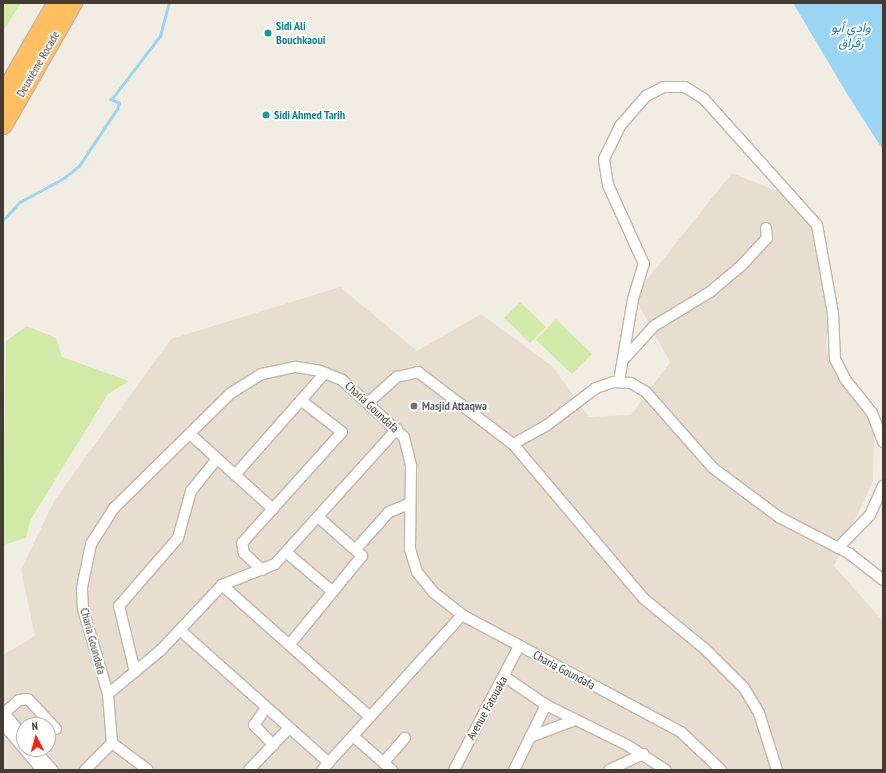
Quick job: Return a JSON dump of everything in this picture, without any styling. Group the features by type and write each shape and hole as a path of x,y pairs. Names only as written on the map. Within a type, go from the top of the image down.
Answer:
{"highway":[{"name":"Deuxième Rocade","path":"3,96 57,3"},
{"name":"Deuxième Rocade","path":"3,125 73,3"}],"street":[{"path":"619,381 625,358 633,299 644,264 608,185 604,159 620,126 646,96 664,87 685,87 704,99 817,225 834,313 837,365 872,413 883,442"},
{"path":"625,358 654,326 710,292 741,266 767,238 766,228"},
{"name":"Charia Goundafa","path":"112,743 108,694 83,609 85,561 101,524 114,508 231,393 262,374 296,367 326,373 342,380 369,402 396,428 411,456 408,537 417,572 433,592 462,615 680,732 721,770"},
{"path":"369,402 397,377 418,372 513,444 643,598 705,649 744,688 759,713 777,770"},
{"path":"235,475 303,402 326,373"},
{"path":"513,444 547,425 596,388 619,381 631,382 646,392 694,449 744,491 786,522 861,561 883,580"},
{"path":"262,570 241,546 342,432 303,402"},
{"path":"108,694 181,631 222,585 262,570 287,553 396,428"},
{"path":"190,434 216,460 273,509"},
{"path":"135,672 119,606 178,538 191,491 216,460"},
{"path":"838,548 870,515 883,486"},
{"path":"356,549 389,512 409,504"},
{"path":"290,644 332,591 361,558 356,549 318,517"},
{"path":"287,553 332,591"},
{"path":"222,585 290,644 370,717"},
{"path":"181,631 289,728 326,766 462,615"},
{"name":"Avenue Fatouaka","path":"454,770 505,677 519,646"},
{"path":"505,677 546,705 644,754 666,770"},
{"path":"16,728 3,714 19,700 28,699 45,717"},
{"path":"514,770 546,705"},
{"path":"266,708 254,725 273,745"},
{"path":"530,737 575,720"},
{"path":"3,724 42,770"},
{"path":"249,770 289,728"},
{"path":"353,736 392,770"},
{"path":"384,762 405,738"},
{"path":"85,770 112,743 148,770"},
{"path":"610,770 630,766 644,754"},
{"path":"41,757 52,770"}],"shaded area":[{"path":"732,173 804,202 831,272 826,352 875,407 873,481 834,566 883,621 883,770 3,770 3,655 35,636 21,570 54,501 171,339 340,287 417,351 481,314 552,366 589,417 631,415 670,362 634,296"}],"green space":[{"path":"3,3 21,3 3,31"},
{"path":"520,302 546,327 530,343 504,318"},
{"path":"556,319 592,354 572,374 536,340"},
{"path":"27,326 56,338 62,357 129,381 108,394 31,519 26,538 3,545 6,341"}],"water":[{"name":"وادي أبو رقراق","path":"793,3 883,3 883,150 849,97"}],"waterway":[{"path":"3,220 20,202 64,178 79,166 117,109 119,103 111,100 160,36 169,3"}],"place":[{"name":"Sidi Ali Bouchkaoui","path":"268,33"},
{"name":"Sidi Ahmed Tarih","path":"266,115"},
{"name":"Masjid Attaqwa","path":"414,406"}]}
